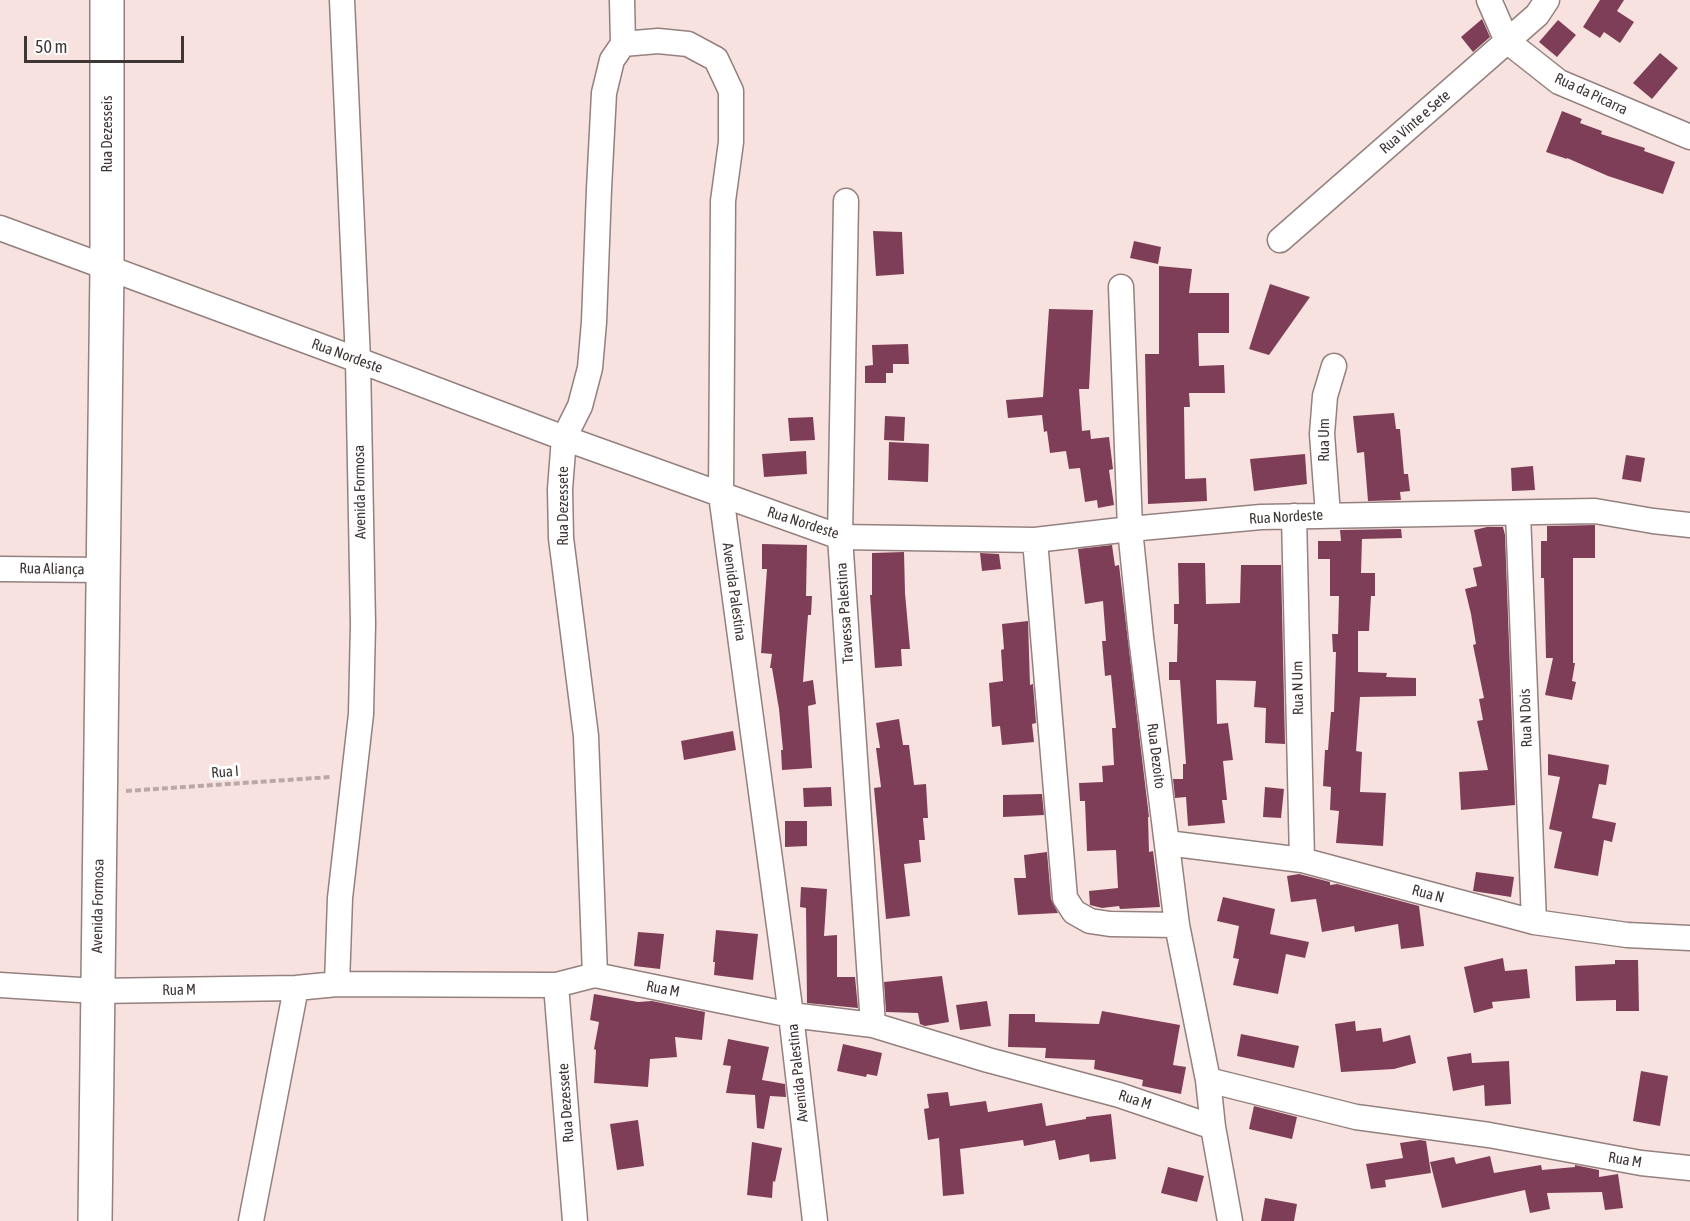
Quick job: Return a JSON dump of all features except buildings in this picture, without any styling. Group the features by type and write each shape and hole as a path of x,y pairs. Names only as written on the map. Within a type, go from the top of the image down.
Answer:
{"main road":[{"name":"Rua Dezesseis","path":"107,0 107,268"},
{"name":"Avenida Formosa","path":"95,1221 96,991 107,268"}],"street":[{"name":"Avenida Formosa","path":"337,984 340,898 361,714 363,624 358,360 342,0"},
{"path":"622,0 623,44"},
{"name":"Rua da Picarra","path":"1489,0 1507,41 1559,82 1690,137"},
{"name":"Rua Vinte e Sete","path":"1280,240 1537,15 1547,0"},
{"name":"Avenida Palestina","path":"623,44 658,41 688,44 716,59 731,91 731,142 723,201 721,495 791,1014 814,1221"},
{"name":"Rua Dezessete","path":"595,975 586,736 561,538 560,489 564,438 580,406 590,368 604,93 612,60 623,44"},
{"name":"Travessa Palestina","path":"846,201 840,537 873,1025"},
{"name":"Rua Nordeste","path":"0,228 564,438 840,537 1035,540 1130,529 1294,516 1595,511 1653,522 1690,525"},
{"name":"Rua Dezoito","path":"1121,287 1130,529 1141,637 1177,925 1208,1080 1213,1127 1230,1221"},
{"name":"Rua Um","path":"1328,515 1322,434 1325,396 1334,366"},
{"name":"Rua N Dois","path":"1518,513 1534,922"},
{"name":"Rua N Um","path":"1294,516 1302,860"},
{"path":"1035,540 1065,898 1074,912 1090,921 1110,924 1177,925"},
{"name":"Rua Aliança","path":"0,568 103,570"},
{"name":"Rua N","path":"1167,843 1302,860 1534,922 1627,935 1690,938"},
{"name":"Rua M","path":"0,985 96,991 296,988 337,984 556,985 595,975 791,1014 873,1025 988,1060 1119,1095 1213,1127"},
{"name":"Rua Dezessete","path":"556,985 574,1221"},
{"path":"250,1221 296,988"},
{"name":"Rua M","path":"1208,1080 1356,1118 1489,1135 1641,1163 1690,1168"}],"path":[{"name":"Rua I","path":"99,792 353,776"}]}
